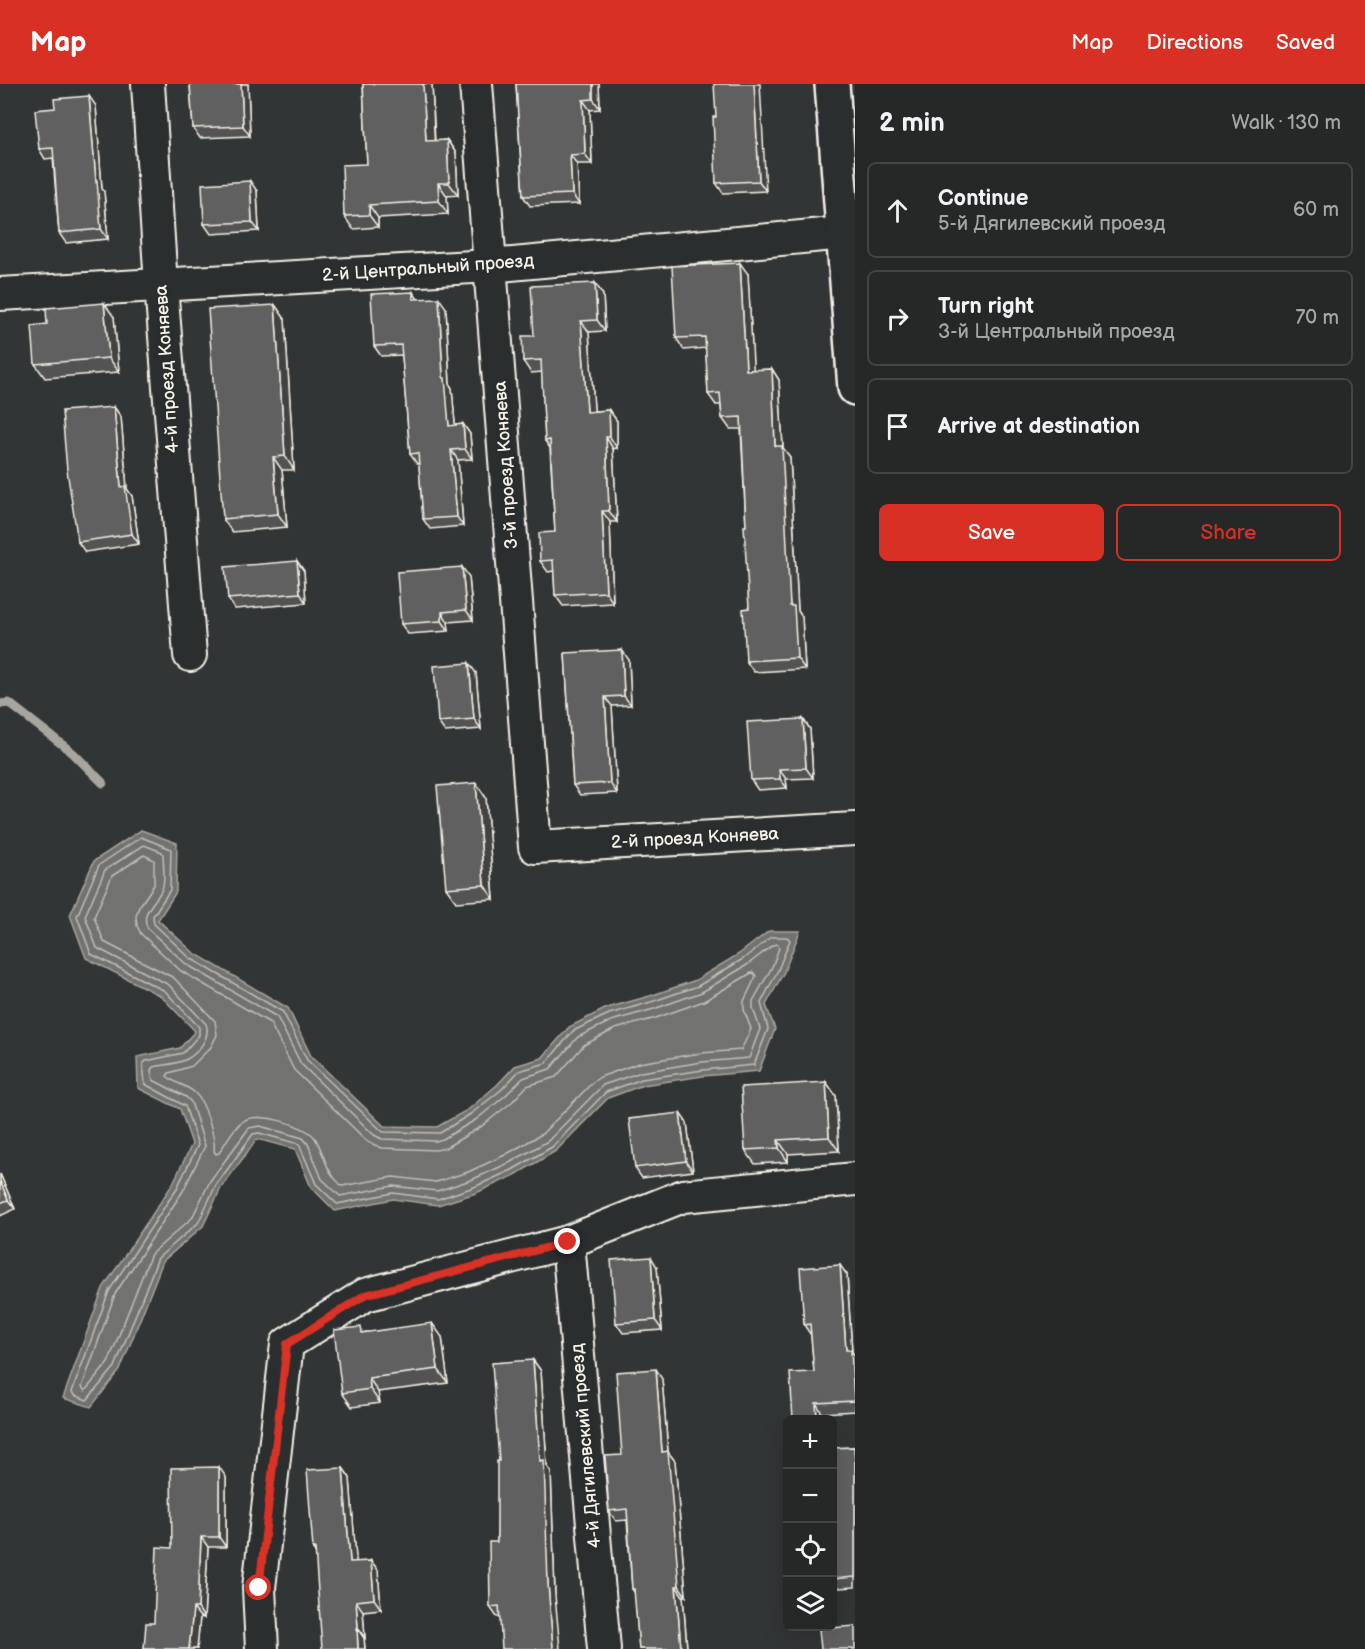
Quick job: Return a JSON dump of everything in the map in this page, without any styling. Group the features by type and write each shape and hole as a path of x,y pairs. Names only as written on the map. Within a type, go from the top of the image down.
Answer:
{"street":[{"name":"4-й проезд Коняева","path":"148,84 161,285 190,654"},
{"name":"3-й проезд Коняева","path":"476,84 535,847"},
{"path":"832,84 849,232 855,388"},
{"name":"2-й Центральный проезд","path":"0,294 490,266 849,232"},
{"name":"2-й проезд Коняева","path":"535,847 855,829"},
{"path":"262,1649 259,1588 287,1344 365,1295 568,1242 683,1196 855,1179"},
{"name":"4-й Дягилевский проезд","path":"568,1242 604,1649"}],"water":[{"path":"141,830 177,843 176,892 158,920 194,953 288,1008 311,1056 384,1126 437,1127 469,1109 515,1066 542,1058 569,1027 607,1008 696,980 739,954 769,931 800,931 784,972 766,1005 775,1029 759,1071 643,1085 608,1098 556,1151 515,1175 476,1193 438,1205 393,1199 335,1211 311,1187 295,1149 257,1139 221,1188 203,1226 163,1261 120,1370 91,1407 63,1398 103,1288 172,1185 192,1144 180,1109 138,1088 137,1057 180,1048 195,1031 161,996 86,958 70,915 94,861"}],"building":[{"path":"190,84 241,84 243,126 193,128"},
{"path":"363,84 423,84 426,141 447,140 449,183 438,183 439,201 369,205 369,215 344,216 342,165 367,164"},
{"path":"516,84 593,84 593,99 583,100 585,154 570,155 572,194 523,196"},
{"path":"714,84 754,84 759,181 716,183"},
{"path":"89,96 101,229 59,233 53,148 39,149 35,110 55,108 54,99"},
{"path":"250,181 252,222 204,224 202,184"},
{"path":"740,263 746,370 772,369 775,446 782,446 790,606 794,606 797,658 746,661 743,609 749,608 741,417 722,418 720,393 708,394 705,337 676,338 672,266"},
{"path":"595,283 597,320 581,321 587,412 609,410 610,437 606,437 609,511 602,511 606,592 555,595 553,560 540,561 539,533 555,532 550,440 545,441 541,360 523,361 522,336 534,336 531,286"},
{"path":"413,292 413,299 439,298 443,378 445,378 449,426 463,424 465,449 451,450 457,517 423,519 418,453 410,454 401,345 374,346 371,294"},
{"path":"104,303 109,358 35,364 32,326 47,324 46,308"},
{"path":"275,305 285,456 273,457 278,514 223,519 208,309"},
{"path":"114,407 121,487 125,486 132,534 78,542 67,470 62,411"},
{"path":"297,561 300,593 228,599 225,567"},
{"path":"462,567 466,610 442,612 442,621 401,624 397,572"},
{"path":"622,650 624,696 605,697 610,783 573,785 565,653"},
{"path":"469,663 474,719 438,722 434,666"},
{"path":"803,719 806,768 779,769 780,779 751,780 747,722"},
{"path":"476,783 484,885 446,888 437,786"},
{"path":"826,1082 829,1137 778,1140 779,1148 745,1150 741,1087"},
{"path":"680,1113 686,1161 635,1168 629,1119"},
{"path":"0,1181 8,1200 0,1203"},
{"path":"651,1257 655,1320 616,1323 611,1260"},
{"path":"840,1265 846,1350 851,1350 854,1401 816,1403 817,1415 793,1415 790,1373 814,1372 810,1324 804,1325 800,1268"},
{"path":"432,1323 438,1369 369,1378 370,1389 342,1393 334,1330 361,1327 362,1333"},
{"path":"533,1360 540,1461 544,1460 548,1584 553,1649 502,1649 499,1606 490,1607 489,1542 497,1542 497,1461 499,1461 492,1363"},
{"path":"656,1369 662,1452 668,1451 679,1586 676,1586 681,1649 639,1649 634,1589 632,1589 627,1509 609,1511 605,1456 622,1455 616,1372"},
{"path":"854,1447 855,1577 837,1579 837,1469 837,1448"},
{"path":"219,1467 219,1537 201,1537 198,1608 193,1608 189,1649 144,1649 146,1623 154,1623 157,1547 172,1548 171,1468"},
{"path":"343,1468 350,1562 371,1561 374,1599 356,1601 358,1649 322,1649 307,1470"},
{"path":"855,1626 855,1649 821,1649 819,1631 837,1631 837,1628"}],"waterway":[{"path":"0,704 9,703 73,753 103,783"}],"route":[{"path":"259,1588 287,1344 365,1295 568,1242"}]}
